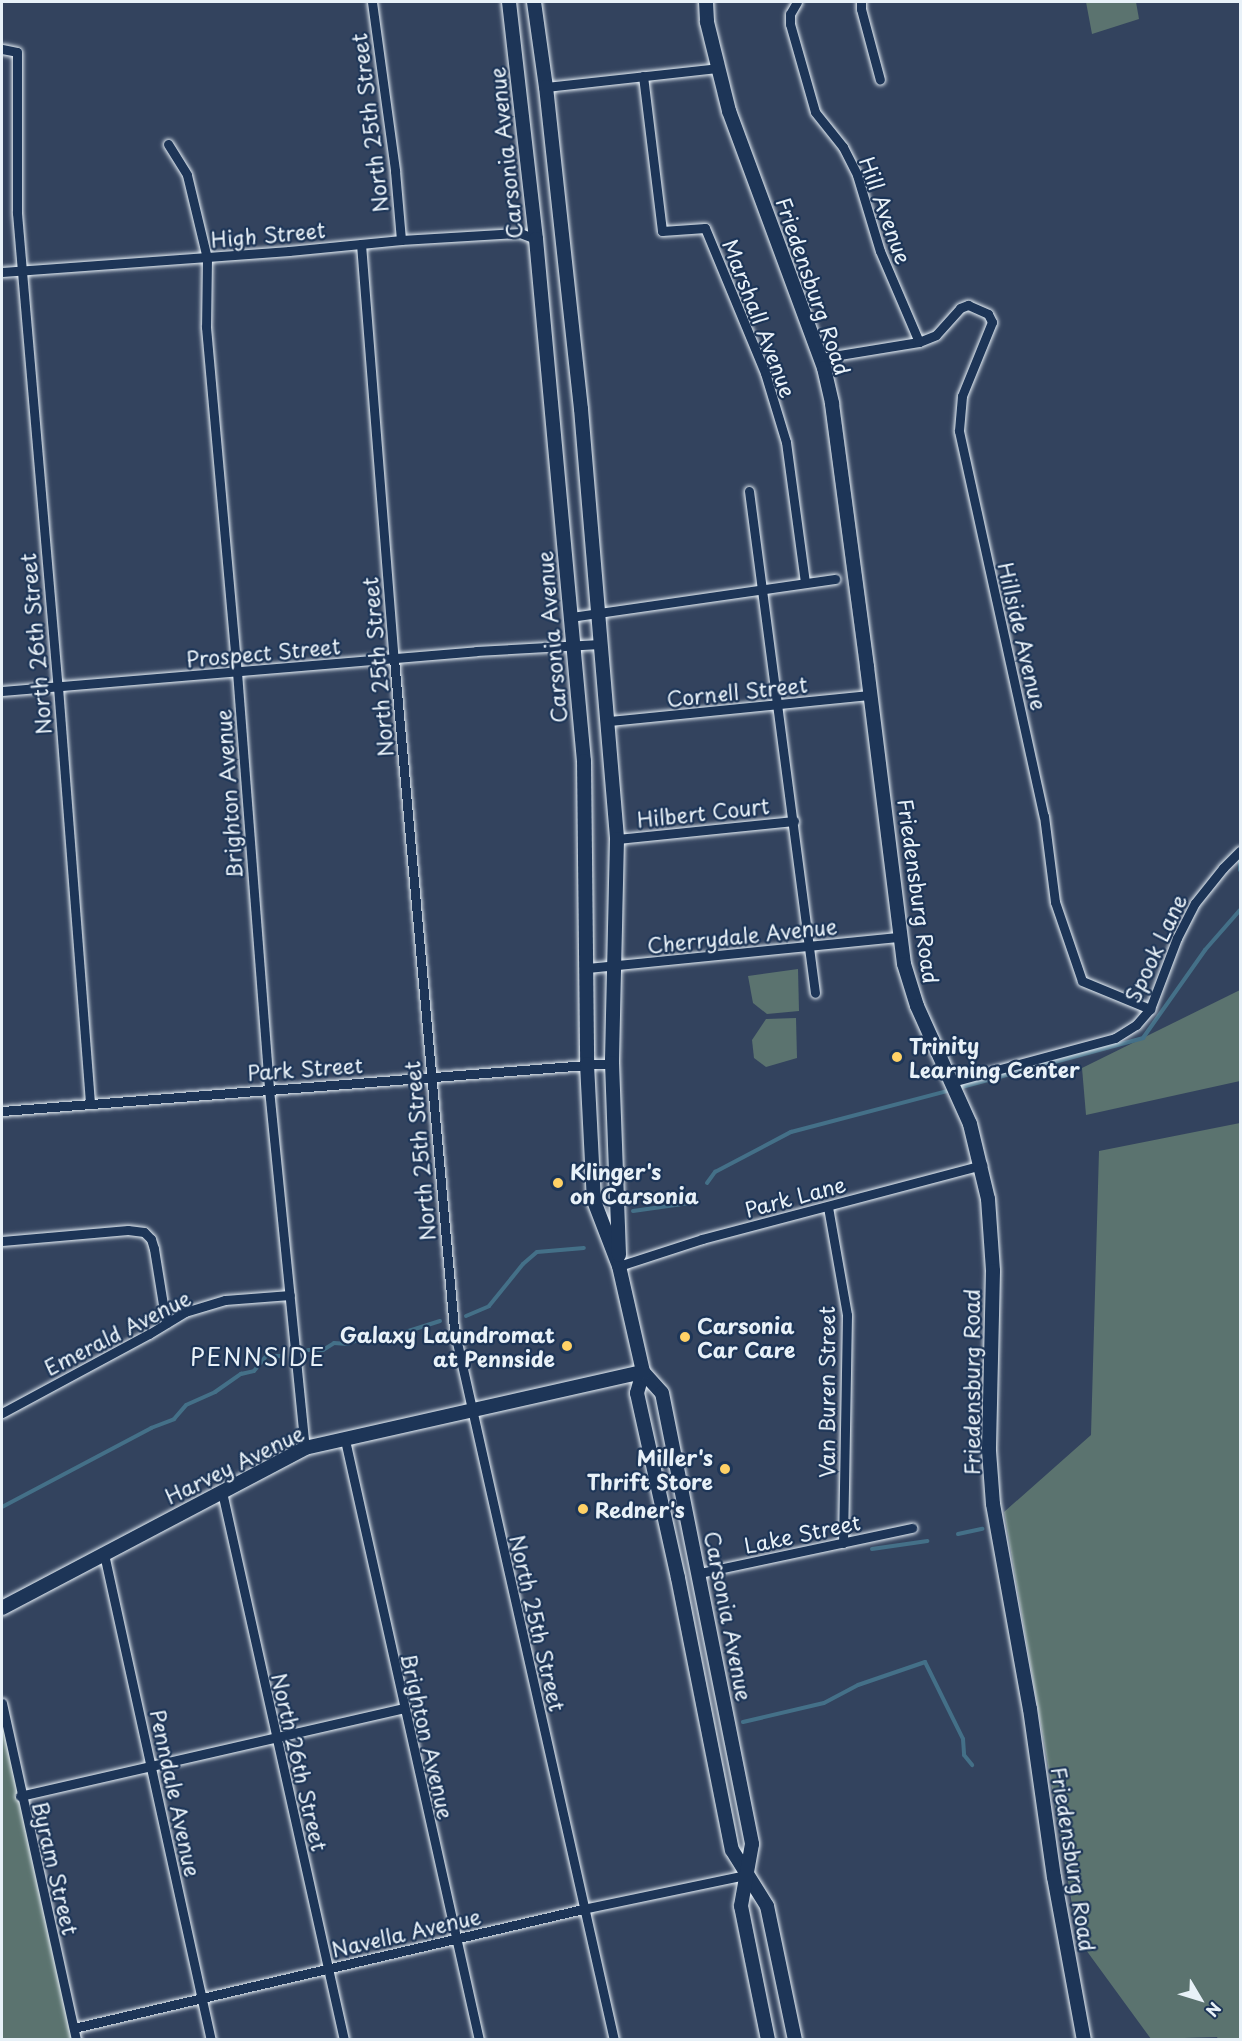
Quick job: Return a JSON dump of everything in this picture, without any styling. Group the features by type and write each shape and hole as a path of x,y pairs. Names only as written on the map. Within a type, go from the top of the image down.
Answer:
{"street":[{"name":"North 25th Street","path":"372,2 401,240"},
{"name":"Carsonia Avenue","path":"509,2 536,238 584,761 587,1064 594,1201 619,1266 643,1372 637,1393 678,1578 732,1850 767,1906 795,2040"},
{"name":"Carsonia Avenue","path":"534,2 546,87 581,409 617,839 612,1063 619,1266"},
{"name":"Friedensburg Road","path":"706,2 707,22 729,111 821,358 832,404 900,937 909,985 970,1124 982,1165 992,1230 989,1451 993,1504 1030,1710 1053,1878 1084,2040"},
{"name":"Hill Avenue","path":"797,2 790,14 790,24 815,112 836,137 854,168 880,251 919,342"},
{"path":"861,2 880,80"},
{"name":"North 26th Street","path":"2,49 17,52 17,213 58,687 90,1104"},
{"path":"546,87 717,68"},
{"name":"Marshall Avenue","path":"643,76 662,231 705,228 765,373 786,442 805,583"},
{"name":"Brighton Avenue","path":"168,144 187,174 207,258 206,327 237,672 269,1089 305,1448"},
{"name":"High Street","path":"2,272 207,258 401,240 520,234 536,238"},
{"name":"North 25th Street","path":"361,244 394,660 454,1329 614,2040"},
{"name":"Hillside Avenue","path":"919,342 936,335 960,308 968,305 974,305 988,314 992,322 962,396 959,430 1044,816 1055,902 1082,981 1150,1009"},
{"path":"821,358 919,342"},
{"path":"749,491 815,993"},
{"path":"571,617 835,579"},
{"name":"Prospect Street","path":"2,692 600,644"},
{"name":"Cornell Street","path":"609,722 870,695"},
{"name":"Hilbert Court","path":"617,839 794,821"},
{"name":"Spook Lane","path":"952,1082 1115,1038 1136,1025 1150,1009 1177,938 1195,903 1223,867 1240,851"},
{"name":"Cherrydale Avenue","path":"587,968 900,937"},
{"name":"Park Street","path":"2,1111 612,1063"},
{"name":"Park Lane","path":"619,1266 702,1239 982,1165"},
{"name":"Van Buren Street","path":"828,1207 848,1315 843,1543"},
{"path":"2,1241 128,1230 144,1232 151,1239 166,1323"},
{"name":"Emerald Avenue","path":"2,1413 185,1312 225,1300 290,1295"},
{"name":"Carsonia Avenue","path":"643,1372 662,1393 700,1573 752,1844 741,1906 768,2040"},
{"name":"Harvey Avenue","path":"2,1608 305,1448 472,1413 643,1372"},
{"name":"Brighton Avenue","path":"345,1440 403,1708 479,2040"},
{"name":"North 26th Street","path":"222,1492 344,2040"},
{"name":"Lake Street","path":"700,1573 912,1528"},
{"name":"Penndale Avenue","path":"104,1554 153,1766 212,2040"},
{"name":"Byram Street","path":"2,1703 20,1796 76,2040"},
{"path":"20,1796 403,1708"},
{"name":"Navella Avenue","path":"74,2028 583,1909 746,1875"}],"green space":[{"path":"1086,2 1136,2 1139,19 1092,34"},
{"path":"798,969 799,1011 767,1014 753,1003 748,976"},
{"path":"1240,990 1240,1081 1086,1115 1082,1068"},
{"path":"796,1018 797,1058 766,1067 754,1058 752,1040 766,1019"},
{"path":"1240,1123 1240,2039 1218,2039 1217,2037 1151,2039 1078,1939 1004,1512 1091,1435 1099,1151"},
{"path":"2,1703 76,2039 2,2039"}],"waterway":[{"path":"1240,856 1240,870"},
{"path":"958,1088 1143,1038 1205,950 1240,910"},
{"path":"707,1183 715,1172 791,1132 951,1090"},
{"path":"633,1211 689,1203"},
{"path":"466,1316 489,1306 523,1264 537,1252 584,1248"},
{"path":"308,1350 323,1350 334,1343 348,1344 369,1335 399,1334 440,1321"},
{"path":"2,1507 151,1428 174,1419 186,1405 215,1392 241,1374 254,1371 266,1356 283,1356"},
{"path":"958,1534 982,1529"},
{"path":"872,1549 927,1541"},
{"path":"743,1722 824,1703 858,1685 925,1662 963,1739 964,1755 972,1765"}],"place":[{"name":"Trinity Learning Center","path":"897,1057"},
{"name":"Klinger's on Carsonia","path":"558,1183"},
{"name":"Carsonia Car Care","path":"685,1337"},
{"name":"Galaxy Laundromat at Pennside","path":"567,1346"},
{"name":"Miller's Thrift Store","path":"725,1469"},
{"name":"Redner's","path":"583,1509"}],"district":[{"name":"PENNSIDE","path":"258,1357"}]}
